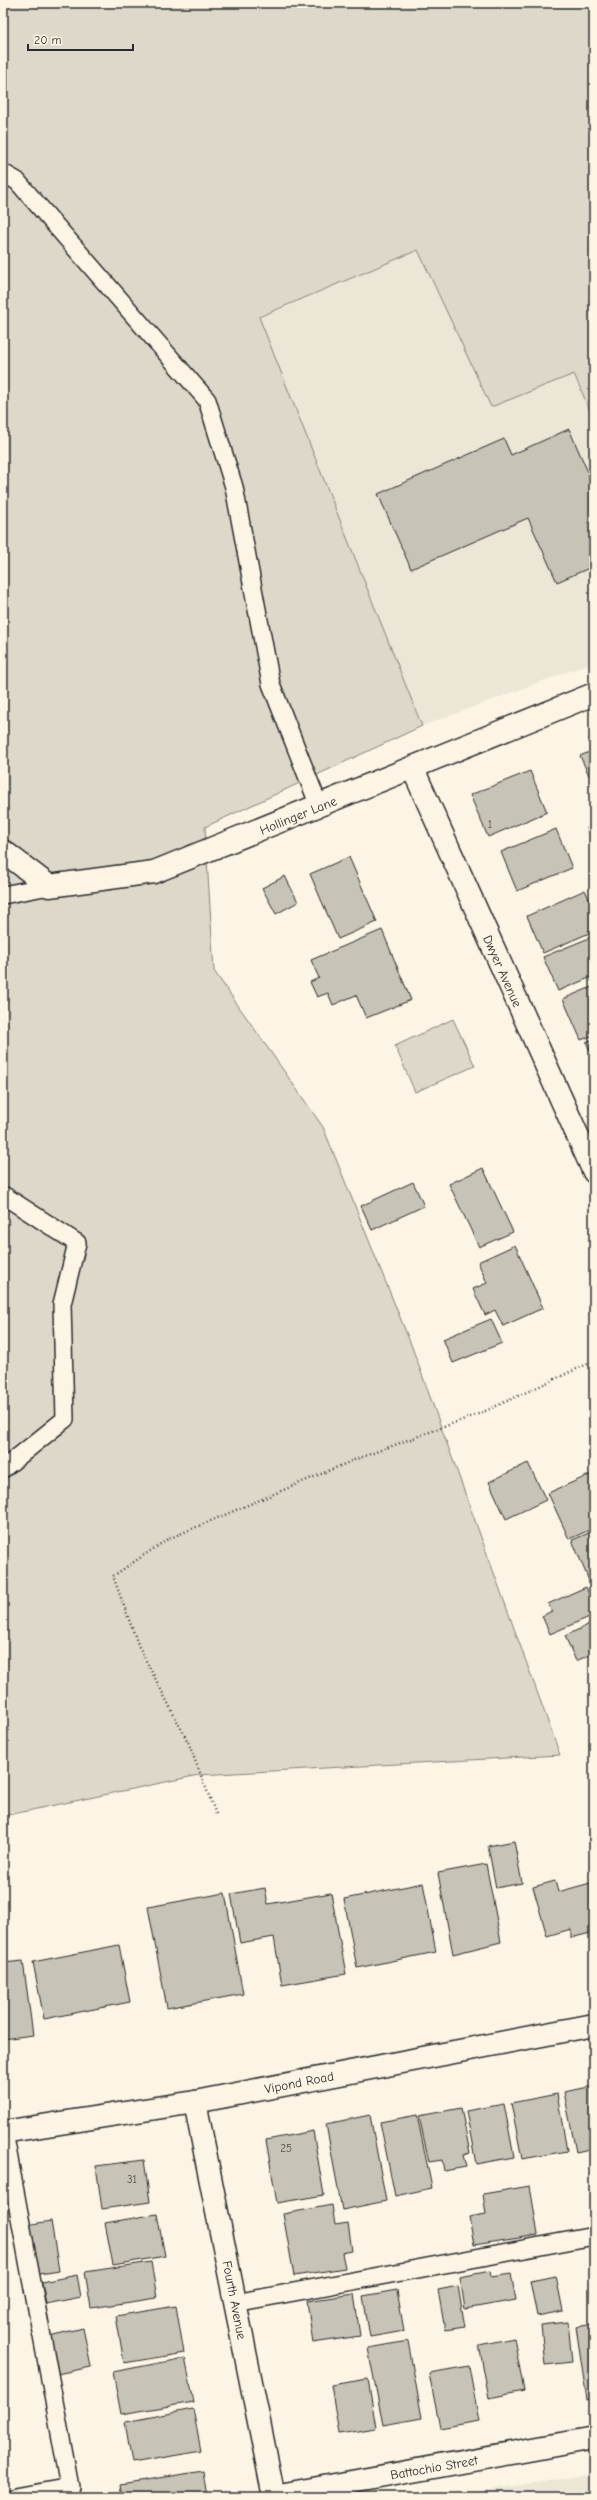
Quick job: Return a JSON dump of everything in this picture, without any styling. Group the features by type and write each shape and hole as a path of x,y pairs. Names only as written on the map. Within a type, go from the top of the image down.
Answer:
{"street":[{"name":"Hollinger Lane","path":"49,886 154,872 413,769 594,694"},
{"name":"Dwyer Avenue","path":"413,769 594,1172"},
{"path":"3,850 49,886"},
{"name":"Vipond Road","path":"4,2132 196,2102 594,2025"},
{"name":"Fourth Avenue","path":"196,2102 274,2497"},
{"name":"Battochio Street","path":"274,2497 594,2438"}],"lane":[{"path":"3,173 17,181 207,400 234,487 271,684 319,806"},
{"path":"3,895 49,886"},
{"path":"3,1195 77,1243 62,1304 65,1419 3,1469"},
{"path":"4,2132 70,2487 15,2497"},
{"path":"235,2303 594,2236"}],"path":[{"path":"216,1814 188,1742 138,1647 113,1576 168,1539 354,1460 481,1413 594,1362"}],"shaded area":[{"path":"3,3 594,3 594,420 574,374 491,407 418,250 259,317 422,726 205,827 214,971 323,1127 412,1347 560,1755 199,1775 3,1816"},
{"path":"418,250 491,407 574,374 594,420 594,662 422,726 259,318"},
{"path":"453,1019 475,1066 415,1092 395,1046"},
{"path":"594,2474 594,2497 444,2497"}],"building":[{"path":"569,429 594,486 594,566 557,582 528,518 411,569 378,494 504,439 511,455"},
{"path":"594,737 594,749 589,739"},
{"path":"594,750 594,786 580,756"},
{"path":"530,771 547,812 488,837 470,795"},
{"path":"594,825 594,845 587,828"},
{"path":"556,829 572,868 517,891 501,852"},
{"path":"349,857 377,922 338,939 310,874"},
{"path":"285,876 298,902 276,914 262,888"},
{"path":"585,890 594,910 594,931 543,953 527,916"},
{"path":"382,930 411,1000 366,1018 356,995 333,1005 328,993 317,997 310,982 319,978 311,960"},
{"path":"594,936 594,976 558,991 543,957"},
{"path":"594,986 594,1035 581,1040 563,999"},
{"path":"594,1039 594,1060 586,1042"},
{"path":"483,1168 513,1232 479,1247 449,1184"},
{"path":"413,1182 424,1206 372,1230 361,1206"},
{"path":"515,1245 543,1308 503,1326 495,1310 485,1315 473,1289 487,1283 478,1262"},
{"path":"491,1319 502,1343 453,1363 443,1339"},
{"path":"528,1463 546,1500 506,1519 489,1482"},
{"path":"594,1473 594,1528 569,1539 548,1493"},
{"path":"594,1531 594,1582 590,1583 572,1540"},
{"path":"586,1587 594,1606 594,1615 550,1634 542,1616 552,1611 548,1604"},
{"path":"594,1622 594,1653 576,1661 565,1636"},
{"path":"514,1841 522,1883 496,1888 488,1846"},
{"path":"486,1864 501,1942 453,1954 438,1873"},
{"path":"555,1881 558,1892 594,1882 594,1932 571,1938 571,1929 547,1936 533,1887"},
{"path":"423,1883 436,1952 357,1968 344,1899"},
{"path":"265,1888 268,1904 331,1893 346,1974 282,1985 274,1937 240,1943 231,1894"},
{"path":"225,1893 243,1994 167,2008 148,1907"},
{"path":"119,1945 130,2002 44,2019 33,1962"},
{"path":"23,1961 33,2035 3,2039 3,1963"},
{"path":"594,2086 594,2148 576,2152 564,2092"},
{"path":"557,2094 567,2151 522,2159 511,2103"},
{"path":"504,2104 514,2157 476,2164 466,2111"},
{"path":"461,2108 470,2153 463,2155 466,2167 444,2171 442,2160 429,2162 419,2116"},
{"path":"370,2115 386,2201 342,2210 326,2124"},
{"path":"417,2115 432,2188 395,2196 380,2122"},
{"path":"313,2131 324,2195 277,2203 266,2140"},
{"path":"144,2160 150,2202 102,2209 96,2166"},
{"path":"530,2186 538,2235 474,2245 469,2217 486,2214 483,2194"},
{"path":"332,2205 335,2225 348,2223 352,2251 342,2253 345,2268 294,2276 283,2214"},
{"path":"157,2214 165,2256 113,2265 105,2223"},
{"path":"51,2221 59,2271 34,2275 26,2225"},
{"path":"151,2262 157,2298 91,2308 85,2272"},
{"path":"490,2271 491,2277 511,2274 516,2300 465,2309 460,2277"},
{"path":"77,2275 81,2297 46,2304 42,2282"},
{"path":"556,2276 563,2311 537,2316 530,2281"},
{"path":"458,2286 465,2327 445,2330 438,2290"},
{"path":"3,2287 7,2309 3,2310"},
{"path":"397,2290 404,2331 370,2337 363,2296"},
{"path":"354,2294 360,2336 313,2343 307,2301"},
{"path":"176,2306 184,2353 124,2363 116,2316"},
{"path":"568,2322 572,2362 545,2365 541,2325"},
{"path":"594,2324 594,2398 587,2400 576,2327"},
{"path":"83,2328 91,2367 57,2374 49,2336"},
{"path":"514,2338 524,2391 489,2398 479,2345"},
{"path":"408,2341 422,2418 383,2425 368,2348"},
{"path":"185,2358 194,2402 121,2414 113,2372"},
{"path":"469,2366 479,2421 440,2428 429,2373"},
{"path":"368,2379 376,2428 339,2434 331,2385"},
{"path":"193,2409 201,2451 132,2463 125,2422"},
{"path":"203,2471 207,2497 122,2497 120,2484"}]}
